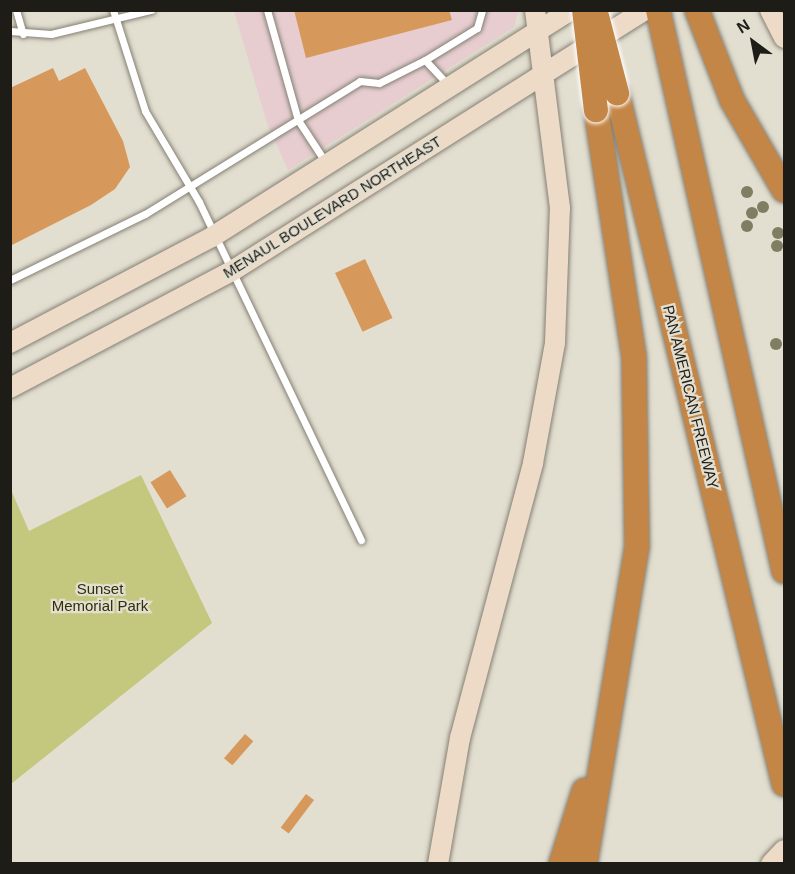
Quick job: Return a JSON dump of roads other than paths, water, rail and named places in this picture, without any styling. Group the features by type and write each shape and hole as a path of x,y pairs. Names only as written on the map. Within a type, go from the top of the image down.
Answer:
{"highway":[{"path":"584,10 596,110 634,357 637,546 585,864"},
{"name":"PAN AMERICAN FREEWAY","path":"596,10 784,784"},
{"path":"658,10 784,571"},
{"path":"697,10 748,131 784,190"},
{"path":"748,131 784,179"},
{"path":"561,864 621,652"}],"main road":[{"path":"438,864 460,738 550,383 560,255 546,74 535,10"},
{"path":"10,343 212,237 571,10"},
{"name":"MENAUL BOULEVARD NORTHEAST","path":"10,388 232,271 645,10"},
{"path":"770,10 784,38"},
{"path":"771,864 784,850"}],"lane":[{"path":"16,10 23,34"},
{"path":"113,10 145,111 189,185 212,237 232,271 362,540"},
{"path":"10,31 23,34 51,34 116,21 151,10"},
{"path":"267,10 298,120 327,164"},
{"path":"10,280 146,214 189,185 360,81 379,83 425,60 477,28 482,10"},
{"path":"425,60 450,87"}],"park label":[{"name":"Sunset Memorial Park","path":"100,596"}]}
